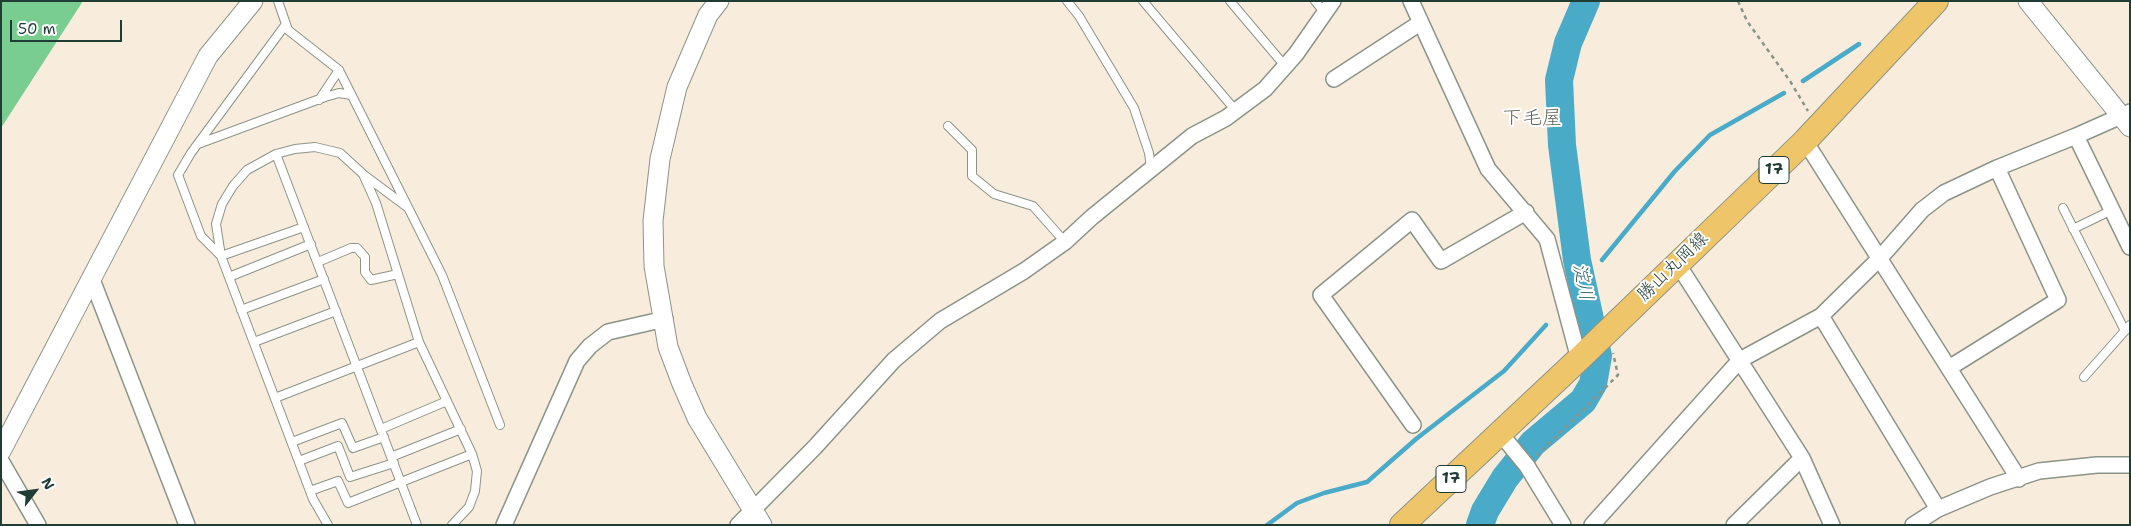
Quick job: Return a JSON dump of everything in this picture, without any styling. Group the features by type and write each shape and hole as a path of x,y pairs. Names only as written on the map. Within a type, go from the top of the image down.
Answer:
{"main road":[{"name":"勝山丸岡線","path":"1402,525 1504,438 1607,331 1811,134 1936,1"}],"street":[{"path":"1,451 208,56 253,1"},
{"path":"719,1 708,15 677,87 660,158 653,221 654,266 665,319 668,347 697,418 757,517"},
{"path":"1592,525 1740,360 1821,316 1880,258 1922,210 1944,193 1997,168 2076,136 2127,118 2028,1"},
{"path":"1416,4 1420,23 1488,169 1547,239 1582,356"},
{"path":"738,525 757,517 815,447 894,360 940,321 1024,271 1065,242 1092,217 1192,136 1236,110 1265,89 1284,66 1324,5"},
{"path":"1334,79 1420,23"},
{"path":"1811,134 1880,258 2018,479"},
{"path":"2076,136 2130,247"},
{"path":"1949,368 2058,300 1997,168"},
{"path":"1412,425 1321,295 1412,220 1441,261 1526,212"},
{"path":"1677,263 1802,458 1832,525"},
{"path":"91,277 187,525"},
{"path":"1821,316 1938,509"},
{"path":"504,525 577,361 590,346 608,332 665,319"},
{"path":"1504,438 1527,466 1564,525"},
{"path":"1734,525 1802,458"},
{"path":"1,462 38,525"},
{"path":"1913,525 1938,509 1990,487 2039,471 2069,467 2130,465"}],"lane":[{"path":"278,1 288,30 339,70 442,275 500,424"},
{"path":"1067,1 1079,16 1134,108 1149,153 1151,171"},
{"path":"1143,1 1236,110"},
{"path":"1230,1 1284,66"},
{"path":"221,256 201,236 178,175 198,144 286,24"},
{"path":"319,100 339,70"},
{"path":"198,144 339,93 351,95"},
{"path":"948,126 972,150 972,176 994,194 1033,206 1065,242"},
{"path":"328,525 310,491 241,310 221,256 216,224 222,204 233,186 248,170 276,154 294,149 315,147 340,152 363,174 409,208"},
{"path":"276,154 417,525"},
{"path":"363,174 376,204 419,342 461,429 477,471 475,490 469,507 452,525"},
{"path":"2063,208 2127,328 2084,378"},
{"path":"2073,229 2112,210"},
{"path":"221,256 304,227"},
{"path":"229,277 310,244"},
{"path":"318,262 351,248 357,248 365,258 365,272 371,280 398,274"},
{"path":"241,310 324,279"},
{"path":"254,342 336,311"},
{"path":"275,398 419,342"},
{"path":"381,429 448,401"},
{"path":"292,442 342,423 353,448 384,437"},
{"path":"299,462 338,446 350,477 461,429"},
{"path":"310,491 338,481 348,503 472,454"}],"path":[{"path":"1738,1 1747,21 1790,81 1811,134"},
{"path":"1527,466 1618,375 1607,331"}],"green space":[{"path":"1,1 83,1 1,128"}],"waterway":[{"name":"淀川","path":"1480,525 1485,511 1505,478 1533,443 1583,401 1593,384 1598,356 1577,260 1562,145 1559,80 1568,43 1586,1"},
{"path":"1803,81 1859,44"},
{"path":"1602,260 1675,171 1710,135 1784,93"},
{"path":"1267,525 1297,503 1324,493 1367,482 1416,439 1504,371 1546,325"}],"district":[{"name":"下毛屋","path":"1532,119"}]}
